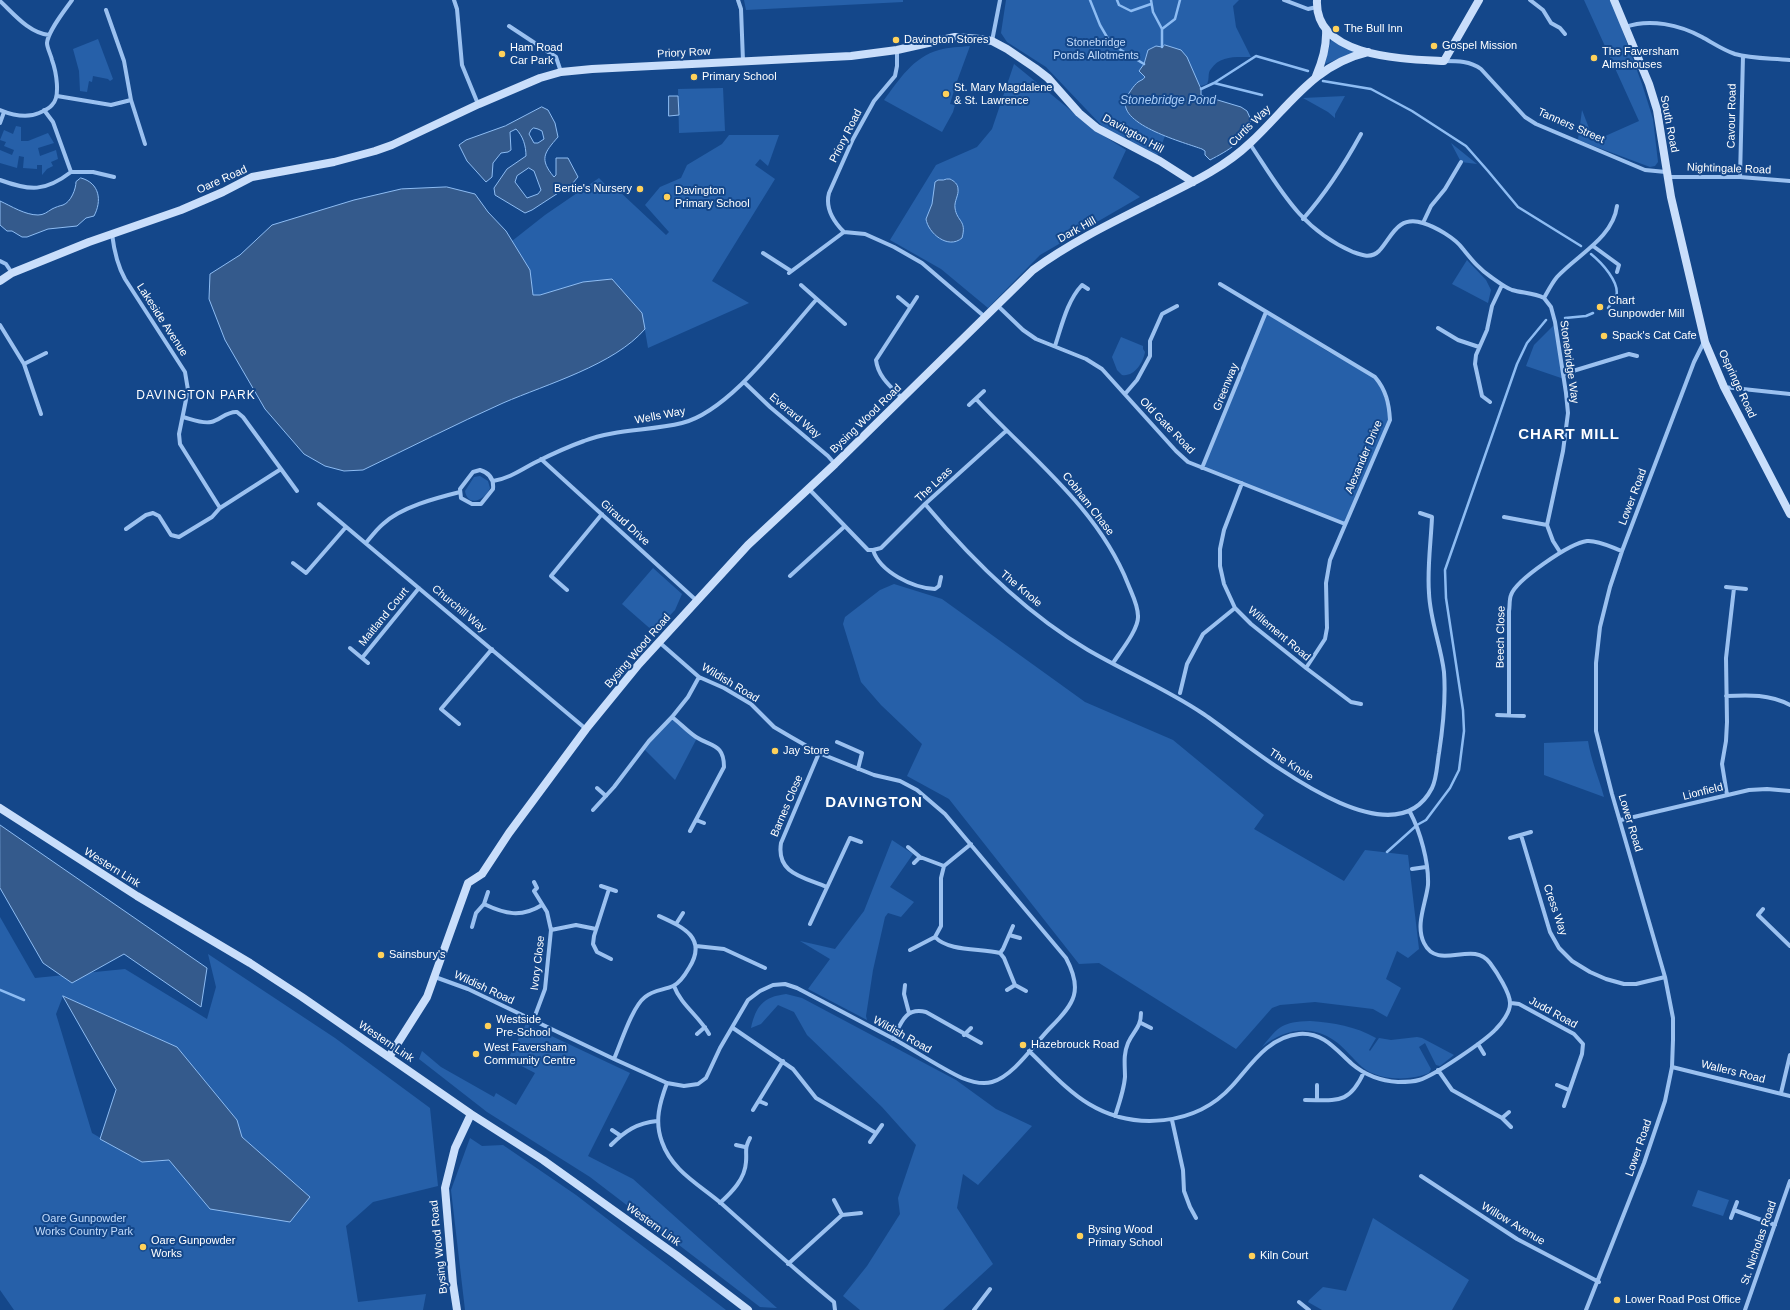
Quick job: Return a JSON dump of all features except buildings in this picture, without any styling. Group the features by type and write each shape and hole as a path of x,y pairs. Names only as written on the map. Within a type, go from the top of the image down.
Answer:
{"street":[{"path":"0,123 2,111 22,116 34,115 53,105 57,96 54,67 47,43 49,35 72,0"},
{"path":"454,0 457,9 462,65 479,104"},
{"path":"738,0 740,9 743,61"},
{"path":"992,41 1000,0"},
{"path":"1284,0 1308,9 1317,4 1321,20 1326,29 1327,41 1325,54 1316,76"},
{"path":"1444,61 1479,0"},
{"path":"1530,0 1542,10 1551,23 1560,28 1565,34"},
{"name":"South Road","path":"1614,0 1653,96 1659,122 1667,174 1685,257"},
{"path":"0,1 25,25 42,34 49,35"},
{"path":"106,10 124,61 131,100 145,144"},
{"path":"1625,27 1646,23 1676,26 1695,33 1730,52 1743,56 1790,60"},
{"path":"509,26 556,57 561,72"},
{"name":"Tanners Street","path":"1326,29 1344,44 1381,56 1464,62 1475,65 1481,69 1525,117 1544,128 1645,170 1667,174"},
{"name":"Davington Hill","path":"897,50 955,37 992,41 1007,49 1048,78 1079,112 1097,128 1160,161 1193,182"},
{"name":"Priory Row","path":"479,104 540,78 561,72 592,69 851,56 897,50"},
{"name":"Priory Road","path":"844,232 831,216 827,200 829,193 860,126 874,101 894,76 897,66 897,50"},
{"path":"1316,76 1340,61 1368,52"},
{"name":"Cavour Road","path":"1740,177 1743,56"},
{"name":"Curtis Way","path":"1193,182 1227,162 1250,144 1316,76"},
{"path":"57,96 111,105 131,100"},
{"name":"Oare Road","path":"0,281 12,273 112,234 181,210 223,192 252,177 334,162 381,149 479,104"},
{"path":"44,110 53,122 71,172"},
{"path":"1303,218 1342,169 1361,134"},
{"path":"1250,144 1288,201 1303,218 1316,230 1340,245 1366,256 1372,255 1378,252 1400,224 1413,221 1423,223 1452,239 1463,249 1479,268 1502,285 1511,290 1544,298 1556,278 1593,246 1606,231 1617,206"},
{"path":"1423,223 1431,206 1445,189 1461,162"},
{"path":"0,180 16,186 32,188 47,187 71,172 93,172 114,177"},
{"name":"Nightingale Road","path":"1667,174 1790,181"},
{"name":"Dark Hill","path":"986,318 1033,270 1047,259 1132,212 1193,182"},
{"path":"763,253 790,272 844,232 865,234 922,262 986,318"},
{"name":"Lakeside Avenue","path":"112,234 119,268 185,372 188,390 179,434 180,444 220,508"},
{"path":"1593,246 1619,265 1617,272"},
{"name":"Ospringe Road","path":"1685,257 1705,342 1724,387 1790,514"},
{"path":"0,261 6,264 12,273"},
{"name":"Alexander Drive","path":"1220,284 1375,377 1386,394 1389,406 1390,420 1330,560 1326,583 1327,628 1325,639 1306,668"},
{"path":"801,285 816,300 845,324"},
{"path":"1055,346 1067,311 1076,291 1082,285 1088,289"},
{"path":"1490,402 1482,396 1475,364 1479,347 1487,330 1492,306 1502,285"},
{"path":"898,297 910,307"},
{"path":"903,399 882,378 877,369 876,360 917,297"},
{"name":"Stonebridge Way","path":"1544,298 1551,307 1555,322 1568,413 1563,451 1547,526"},
{"name":"Wells Way","path":"493,481 505,478 541,459 584,440 611,432 683,423 706,413 744,382 816,300"},
{"name":"Old Gate Road","path":"998,306 1023,330 1036,339 1095,364 1110,376 1176,451 1188,462 1345,524"},
{"path":"1125,394 1137,380 1150,356 1150,341 1162,314 1177,306"},
{"name":"Greenway","path":"1202,468 1266,312"},
{"name":"Bysing Wood Road","path":"389,1057 427,997 468,883 482,874 509,833 586,729 659,642 748,545 809,489 986,318"},
{"path":"0,325 24,364 40,414"},
{"path":"1438,328 1458,340 1479,347"},
{"name":"Lower Road","path":"1586,1310 1599,1282 1644,1163 1665,1101 1672,1067 1673,1018 1665,978 1621,820 1612,794 1596,731 1596,663 1600,627 1610,587 1622,551 1694,362 1705,342"},
{"path":"24,364 46,353"},
{"path":"1563,374 1629,354 1637,356"},
{"name":"Everard Way","path":"744,382 770,407 828,456 835,464"},
{"path":"1724,387 1790,394"},
{"path":"969,405 984,390"},
{"name":"Cobham Chase","path":"976,399 1006,431 1054,476 1094,523 1119,561 1136,605 1138,622 1113,663"},
{"path":"182,417 207,423 229,413 237,412 243,417 297,491"},
{"name":"The Leas","path":"873,550 880,548 925,504 1006,431"},
{"name":"Giraud Drive","path":"541,459 697,601"},
{"path":"126,529 146,515 154,513 159,516 171,535 179,537 212,517 220,508 281,469"},
{"path":"477,470 487,473 493,481 492,492 481,504 475,505 468,503 463,500 460,492 469,476 477,470"},
{"name":"Willement Road","path":"1242,483 1224,530 1220,549 1220,566 1224,584 1235,608 1251,624 1306,668 1351,702 1361,704"},
{"path":"809,489 868,550 873,550 876,558 891,574 920,586 935,589 939,586 941,577"},
{"path":"366,543 383,524 396,514 442,496 460,492"},
{"name":"Churchill Way","path":"319,504 586,729"},
{"name":"The Knole","path":"925,504 956,541 1014,596 1057,630 1113,663 1197,709 1271,764 1312,789 1352,808 1385,815 1396,815 1410,812"},
{"path":"1029,1051 1088,1104 1114,1116 1155,1122 1172,1120 1195,1113 1214,1102 1230,1088 1253,1061 1275,1041 1286,1037 1299,1034 1320,1037 1330,1042 1352,1064 1364,1072 1381,1079 1408,1082 1419,1080 1438,1070 1478,1044 1496,1030 1508,1011 1511,1003 1504,987 1489,961 1482,955 1475,953 1446,957 1436,955 1427,948 1423,941 1421,921 1428,883 1417,825 1410,812 1422,801 1432,788 1441,740 1444,672 1429,595 1432,517 1420,513"},
{"path":"567,590 551,576 602,514"},
{"path":"1504,517 1547,526 1552,541 1560,552"},
{"path":"790,576 845,526"},
{"path":"294,564 306,573 346,527"},
{"name":"Beech Close","path":"1509,715 1509,611 1511,595 1517,585 1560,552 1576,543 1587,541 1598,542 1622,551"},
{"path":"1726,587 1746,589"},
{"name":"Maitland Court","path":"362,658 419,588"},
{"path":"1727,795 1722,764 1726,741 1726,658 1734,588"},
{"path":"1180,693 1187,664 1203,634 1235,608"},
{"name":"Wildish Road","path":"435,978 450,981 468,989 533,1021 668,1083 684,1086 698,1084 706,1078 748,1000 760,991 774,985 786,984 797,988 963,1078 978,1083 992,1082 1005,1076 1063,1015 1073,1000 1076,986 1074,973 1066,958 945,814 917,790 900,781 874,775 858,769 819,752 774,727 751,704 724,688 699,677 659,642"},
{"name":"Maitland Court","path":"350,648 368,663"},
{"path":"459,724 441,709 492,649"},
{"path":"593,810 606,796 642,748 672,717 688,697 699,677"},
{"path":"1726,696 1752,694 1768,696 1790,705"},
{"path":"1498,716 1524,716"},
{"path":"672,717 697,738 718,747 724,758 724,767 690,830"},
{"path":"837,742 862,753 858,769"},
{"name":"Barnes Close","path":"819,752 781,843 779,854 782,863 789,871 827,887"},
{"path":"597,788 606,796"},
{"name":"Lionfield","path":"1621,820 1727,795 1767,789 1790,791"},
{"name":"Western Link","path":"0,808 137,896 250,962 471,1114 543,1160 612,1208 748,1310"},
{"path":"696,820 704,823"},
{"path":"1510,838 1531,832"},
{"name":"Cress Way","path":"1521,835 1550,932 1559,948 1572,961 1590,972 1606,979 1624,984 1636,984 1665,978"},
{"path":"810,924 850,838 861,842"},
{"path":"910,950 935,937 942,926 941,878 944,866 971,844"},
{"path":"908,846 920,857 944,866"},
{"path":"914,863 920,857"},
{"path":"1412,869 1426,867"},
{"name":"Ivory Close","path":"533,1021 545,989 551,930 547,912 534,891 537,888 534,882"},
{"path":"601,886 616,891"},
{"path":"609,889 596,929 593,944 597,952 611,958"},
{"path":"472,927 476,913 484,904 488,892"},
{"path":"484,904 503,913 516,913 534,909 542,905"},
{"path":"1763,909 1758,915 1790,946"},
{"path":"676,924 682,913"},
{"path":"614,1059 637,1006 645,997 654,991 674,986 683,978 695,956 696,946 692,937 676,924 659,916"},
{"name":"Ivory Close","path":"551,930 576,925 596,929"},
{"path":"1000,953 1003,950 1013,926"},
{"path":"1009,935 1020,938"},
{"path":"935,937 938,940 962,948 1000,953 1004,958 1015,985 1026,991"},
{"path":"696,946 724,949 765,968"},
{"path":"746,965 750,961"},
{"path":"905,985 904,994 909,1013"},
{"path":"1007,990 1015,985"},
{"path":"674,986 677,995 683,1003 698,1016 709,1034"},
{"name":"Judd Road","path":"1511,1003 1519,1004 1574,1034 1583,1044 1582,1054 1564,1106"},
{"path":"893,1039 902,1021 909,1013 918,1010 926,1012 964,1035 981,1043"},
{"path":"1114,1116 1123,1090 1125,1076 1124,1057 1128,1044 1141,1023 1141,1013"},
{"path":"1141,1023 1152,1028"},
{"path":"697,1034 705,1026"},
{"path":"732,1028 793,1069 816,1098 876,1133"},
{"path":"964,1035 971,1028"},
{"path":"1478,1044 1484,1054"},
{"path":"1781,1093 1790,1055"},
{"path":"753,1110 783,1061"},
{"name":"Wallers Road","path":"1672,1067 1790,1096"},
{"path":"1438,1070 1452,1090 1502,1118 1511,1127"},
{"path":"1305,1100 1334,1100 1349,1095 1354,1090 1364,1072"},
{"path":"668,1083 659,1104 657,1121 662,1141 671,1160 686,1176 720,1203 788,1264 834,1302 835,1310"},
{"path":"1557,1085 1569,1090"},
{"path":"1317,1086 1317,1100"},
{"path":"758,1101 766,1104"},
{"path":"1502,1118 1509,1112"},
{"name":"Bysing Wood Road","path":"457,1310 453,1284 445,1188 455,1148 471,1114"},
{"path":"1172,1120 1183,1170 1184,1191 1196,1218"},
{"path":"612,1146 621,1136 634,1127 646,1122 657,1121"},
{"path":"870,1142 882,1125"},
{"path":"612,1130 621,1136"},
{"path":"720,1203 734,1190 743,1177 746,1163 745,1147 750,1138"},
{"path":"736,1145 745,1147"},
{"name":"Willow Avenue","path":"1422,1176 1518,1239 1599,1282"},
{"name":"St. Nicholas Road","path":"1745,1310 1790,1182"},
{"path":"834,1200 842,1216"},
{"path":"1731,1218 1737,1202"},
{"path":"1734,1210 1775,1225"},
{"path":"788,1264 842,1216 861,1213"},
{"path":"974,1310 990,1290"},
{"path":"1298,1302 1309,1310"}],"green space":[{"path":"744,0 903,0 903,2 746,10"},
{"name":"Stonebridge Ponds Allotments","path":"1006,0 1239,0 1233,6 1236,27 1251,57 1229,58 1219,61 1210,71 1207,84 1201,86 1198,84 1178,49 1165,45 1162,47 1156,46 1148,50 1144,64 1144,79 1135,86 1126,103 1130,116 1143,126 1165,136 1157,156 1104,128 1046,67 1007,42 1001,33"},
{"path":"1584,0 1610,0 1612,2 1653,119 1658,162 1655,166 1650,167 1578,140 1582,110 1594,141 1639,121"},
{"path":"98,39 113,79 110,81 108,79 93,76 92,82 89,81 87,92 80,91 79,71 73,49"},
{"path":"1331,40 1353,51 1353,53 1325,64"},
{"path":"970,46 950,104 955,105 953,112 942,132 884,100 907,70 922,58 930,53 943,49"},
{"path":"1014,64 1096,131 1126,150 1113,178 1140,197 1040,255 988,308 941,269 890,240 936,165 977,147 992,129"},
{"path":"723,88 725,131 679,133 678,89"},
{"path":"1345,96 1335,114 1335,118 1328,112 1303,98"},
{"path":"16,126 21,127 21,141 28,141 48,133 54,143 38,148 40,156 56,150 58,159 51,162 53,166 47,169 42,175 42,165 37,165 37,169 23,168 24,157 19,156 17,168 0,163 0,150 12,155 14,150 4,146 6,142 0,140 4,130 13,134"},
{"path":"729,135 779,135 768,166 760,159 755,165 775,179 712,281 749,303 648,348 642,313 583,282 540,295 533,295 530,270 512,241 545,215 599,178 614,194 619,191 666,235 669,232 645,205 660,187 681,178 687,165 722,144"},
{"path":"1451,143 1477,164 1461,162"},
{"path":"1467,260 1486,280 1491,290 1488,303 1452,284"},
{"path":"1266,312 1327,351 1375,377 1382,385 1390,420 1345,524 1202,468"},
{"path":"1555,324 1564,379 1526,366 1534,345"},
{"path":"1121,337 1143,346 1145,352 1140,365 1134,372 1126,375 1122,375 1117,370 1112,357"},
{"path":"480,476 488,481 490,488 481,499 473,501 469,499 465,491 474,477"},
{"path":"653,568 682,594 675,610 654,632 622,604"},
{"path":"894,584 942,599 1085,702 1173,740 1264,815 1254,829 1344,881 1365,850 1408,855 1419,949 1408,958 1397,951 1386,979 1401,988 1387,1017 1373,1009 1315,1002 1280,1005 1272,1008 1236,1049 1099,963 1079,964 949,799 907,776 922,744 881,705 861,682 843,624 845,617 880,590"},
{"path":"672,717 697,738 675,780 643,748"},
{"path":"1588,741 1591,756 1604,797 1544,775 1544,743"},
{"path":"892,840 913,854 890,887 914,902 901,917 888,913 885,917 873,970 866,1016 867,1020 808,989 830,959 800,941 835,949 864,911"},
{"name":"Oare Gunpowder Works Country Park","path":"0,917 35,978 125,969 207,1019 216,987 208,954 335,1038 430,1108 438,1186 373,1202 346,1226 358,1302 426,1294 423,1310 14,1310 0,1290","holes":["63,996 177,1047 237,1120 242,1137 310,1197 211,1209 169,1160 142,1162 92,1133 56,1014"]},
{"path":"786,994 802,998 956,1080 996,1109 1032,1126 978,1185 963,1174 957,1208 993,1264 943,1310 860,1310 843,1296 867,1266 900,1214 898,1198 916,1145 882,1107 807,1035 794,1012 778,1005 761,1024 751,1028 758,1008 766,1000 778,995"},
{"path":"1310,1021 1344,1026 1376,1038 1369,1050 1370,1051 1379,1038 1391,1040 1417,1037 1422,1038 1454,1055 1440,1066 1436,1065 1425,1043 1419,1047 1431,1069 1429,1073 1421,1076 1395,1078 1369,1072 1335,1041 1317,1032 1298,1031 1288,1033 1279,1036 1262,1047 1282,1026"},
{"path":"526,1024 630,1073 588,1156 633,1179 777,1308 760,1307 590,1177 487,1112 419,1059 422,1051 441,1067 494,1097 496,1093 516,1105 535,1073 508,1059"},
{"path":"470,1138 482,1146 503,1145 576,1195 726,1310 465,1310 451,1190"},
{"path":"1698,1190 1729,1200 1723,1216 1692,1206"},
{"path":"1373,1218 1469,1280 1452,1310 1322,1310 1308,1302 1323,1287 1346,1291"}],"water":[{"name":"Stonebridge Pond","path":"1165,45 1181,50 1187,57 1201,89 1201,95 1241,107 1247,111 1251,120 1246,133 1236,144 1210,160 1205,155 1205,151 1202,149 1155,132 1142,125 1132,117 1126,109 1126,100 1129,93 1136,83 1145,77 1139,71 1144,64 1148,50 1156,46 1162,47"},
{"path":"669,96 678,96 679,115 669,116"},
{"path":"542,107 548,110 555,123 558,137 549,147 545,156 546,165 554,177 556,175 556,158 568,158 578,177 572,184 525,213 495,195 494,188 507,169 526,156 524,141 516,129 510,132 511,150 501,153 493,163 492,177 486,182 467,161 459,145 466,140 505,126","holes":["534,128 542,131 544,139 538,143 534,143 529,134","529,168 534,171 541,190 538,194 527,198 515,182 517,176"]},
{"path":"81,178 87,180 96,188 98,193 98,204 94,216 86,218 77,226 48,229 27,237 22,237 12,231 7,231 0,225 0,201 28,214 42,214 66,203 74,192 76,182"},
{"path":"950,179 956,183 958,191 955,208 956,213 963,224 962,238 951,242 945,241 930,230 926,219 932,204 935,182 938,180"},
{"path":"447,187 475,194 488,212 506,231 530,270 533,295 540,295 583,282 612,279 642,313 645,329 632,342 598,363 559,381 503,403 363,470 344,471 325,466 304,454 265,409 225,340 209,299 210,274 240,255 272,225 354,200 401,189"},
{"path":"0,825 207,968 201,1007 124,954 72,983 43,963 0,888"},
{"path":"63,996 177,1047 237,1120 242,1137 310,1197 290,1222 210,1209 169,1160 142,1162 100,1139 116,1090"}],"waterway":[{"path":"1090,0 1100,25 1111,44 1144,64"},
{"path":"1117,0 1119,5 1131,11 1151,4"},
{"path":"1151,0 1153,12 1162,29 1162,47"},
{"path":"1162,29 1175,19 1180,0"},
{"path":"1214,83 1256,56 1308,71"},
{"path":"1323,81 1371,89 1412,111 1466,146 1518,207 1581,246"},
{"path":"1201,89 1214,83 1262,95"},
{"path":"1591,254 1605,267 1616,286 1616,297 1608,308"},
{"path":"1565,318 1586,316 1593,313"},
{"path":"1387,852 1417,825 1426,820 1450,788 1459,770 1464,731 1463,710 1446,598 1445,570 1517,364 1527,343 1546,320"},
{"path":"0,990 24,1000"}],"place":[{"name":"The Bull Inn","path":"1336,29"},
{"name":"Davington Stores","path":"896,40"},
{"name":"Gospel Mission","path":"1434,46"},
{"name":"Ham Road Car Park","path":"502,54"},
{"name":"The Faversham Almshouses","path":"1594,58"},
{"name":"Primary School","path":"694,77"},
{"name":"St. Mary Magdalene & St. Lawrence","path":"946,94"},
{"name":"Bertie's Nursery","path":"640,189"},
{"name":"Davington Primary School","path":"667,197"},
{"name":"Chart Gunpowder Mill","path":"1600,307"},
{"name":"Spack's Cat Cafe","path":"1604,336"},
{"name":"Jay Store","path":"775,751"},
{"name":"Sainsbury's","path":"381,955"},
{"name":"Westside Pre-School","path":"488,1026"},
{"name":"Hazebrouck Road","path":"1023,1045"},
{"name":"West Faversham Community Centre","path":"476,1054"},
{"name":"Bysing Wood Primary School","path":"1080,1236"},
{"name":"Oare Gunpowder Works","path":"143,1247"},
{"name":"Kiln Court","path":"1252,1256"},
{"name":"Lower Road Post Office","path":"1617,1300"}],"district":[{"name":"DAVINGTON PARK","path":"196,396"},
{"name":"CHART MILL","path":"1569,435"},
{"name":"DAVINGTON","path":"874,803"}]}
